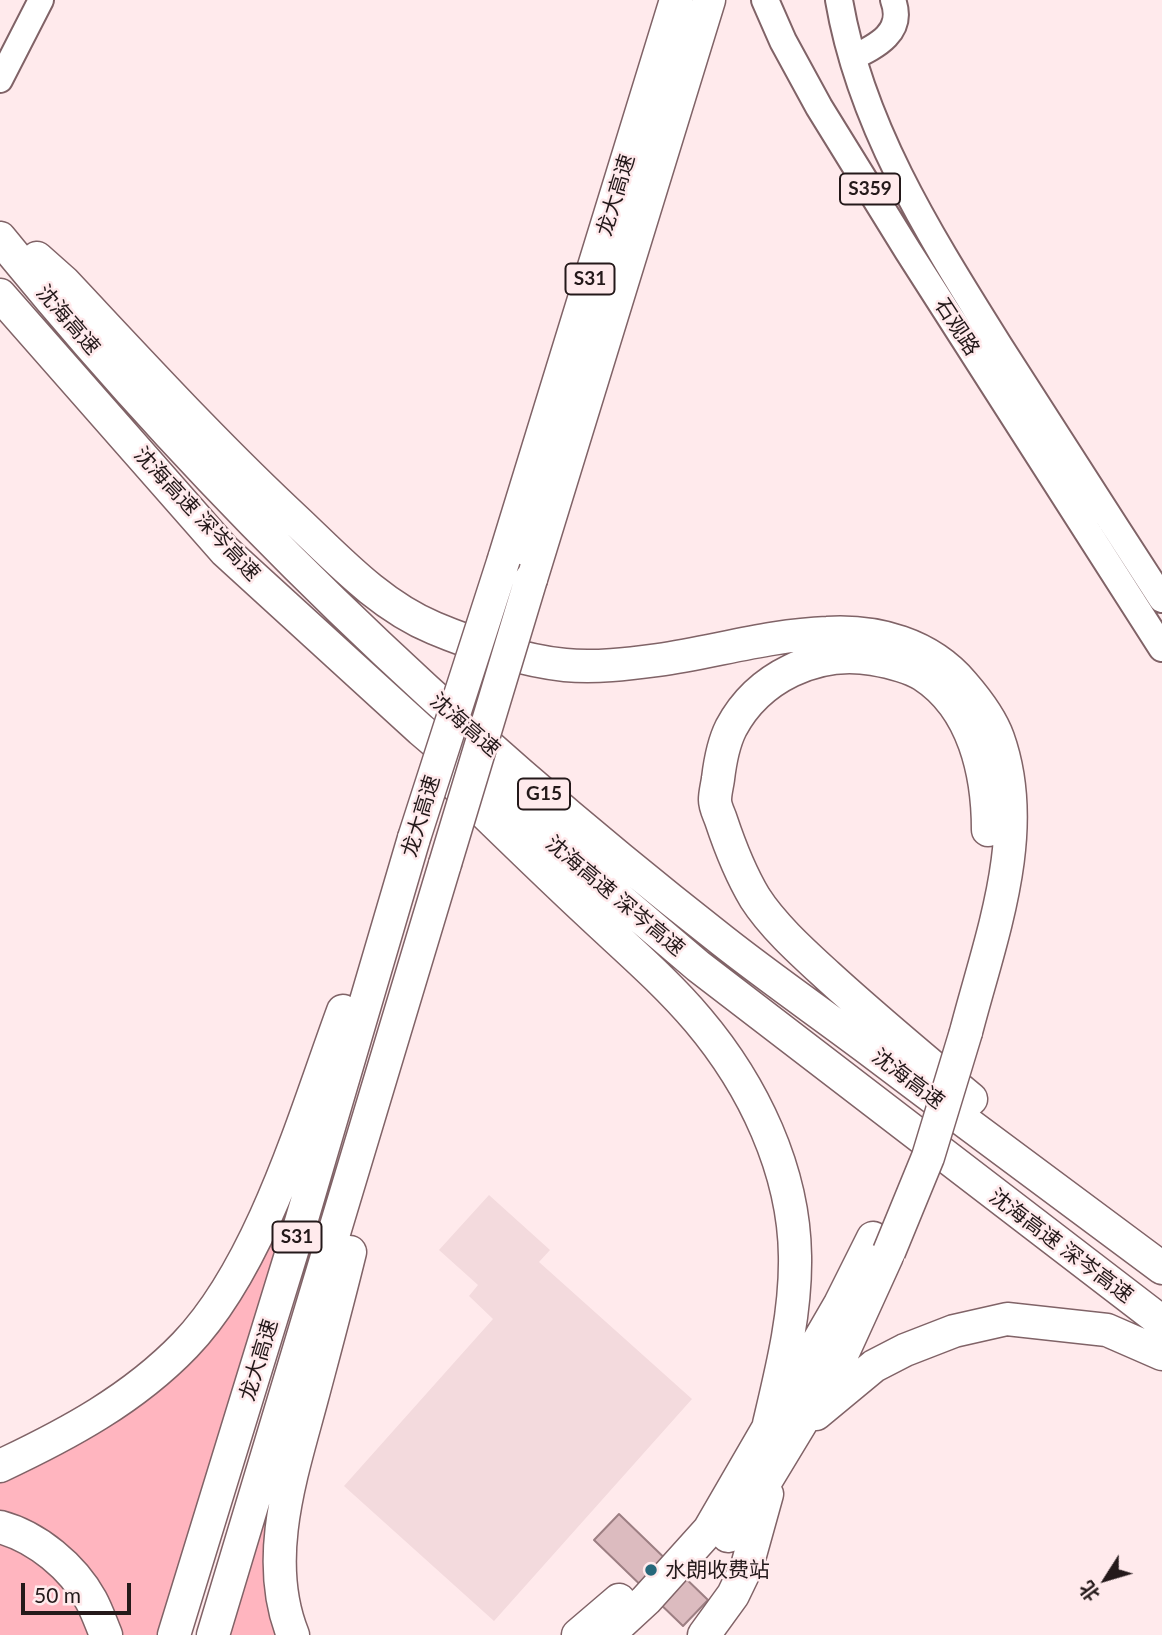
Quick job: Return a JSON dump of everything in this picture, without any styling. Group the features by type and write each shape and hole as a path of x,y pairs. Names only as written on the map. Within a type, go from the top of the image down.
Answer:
{"highway":[{"name":"龙大高速","path":"174,1635 305,1209 414,838 504,559 676,0"},
{"name":"龙大高速","path":"213,1635 531,579 709,0"},
{"path":"0,225 64,282 263,490 342,564 382,597 431,627 492,649 564,665 613,665 659,660 794,635 862,633 897,640 942,663 981,708 997,735 1007,776 1010,831 1004,885 957,1025 908,1150 881,1245 841,1304 764,1460 733,1493 709,1530 646,1600 608,1635"},
{"name":"沈海高速","path":"0,238 117,377 206,474 324,594 426,691 583,827 723,941 1162,1268"},
{"name":"沈海高速 深岑高速","path":"0,295 225,551 421,730 698,966 1162,1322"},
{"path":"225,551 277,616 652,972 698,1020 732,1065 758,1109 776,1156 790,1207 795,1255 782,1428"},
{"path":"957,1025 988,847 985,781 979,752 965,723 947,698 923,676 893,662 860,657 828,658 801,665 776,679 747,706 731,729 720,760 715,802 733,856 756,900 810,960 873,1017 1162,1260"},
{"path":"0,1466 64,1435 135,1389 187,1343 237,1274 264,1220 360,963 414,838"},
{"path":"293,1635 282,1600 279,1564 288,1495 381,1132 416,964"},
{"path":"782,1428 834,1398 874,1366 905,1350 954,1331 1007,1319 1107,1330 1162,1354"},
{"path":"578,1635 653,1571 764,1460"},
{"path":"638,1635 678,1596 755,1499 764,1460"},
{"path":"704,1635 733,1595 747,1566 762,1507 764,1460"},
{"path":"0,1527 38,1545 73,1572 92,1601 106,1635"}],"main road":[{"name":"石观路","path":"765,0 783,41 819,107 1162,648"},
{"name":"石观路","path":"839,0 852,58 898,178 961,284 1162,599"}],"street":[{"path":"0,80 41,0"},
{"path":"852,58 880,42 892,29 897,17 893,0"}],"shaded area":[{"path":"310,1150 157,1635 117,1635 0,1519 0,1480 136,1405"},
{"path":"489,1195 550,1250 539,1262 692,1399 494,1621 344,1486 493,1319 469,1296 478,1285 439,1250"},
{"path":"289,1436 283,1635 221,1635"},
{"path":"0,1541 24,1549 57,1575 82,1607 89,1635 0,1635"}],"building":[{"name":"水朗收费站","path":"619,1514 708,1600 683,1626 594,1540"}],"place":[{"name":"水朗收费站","path":"651,1570"}]}
